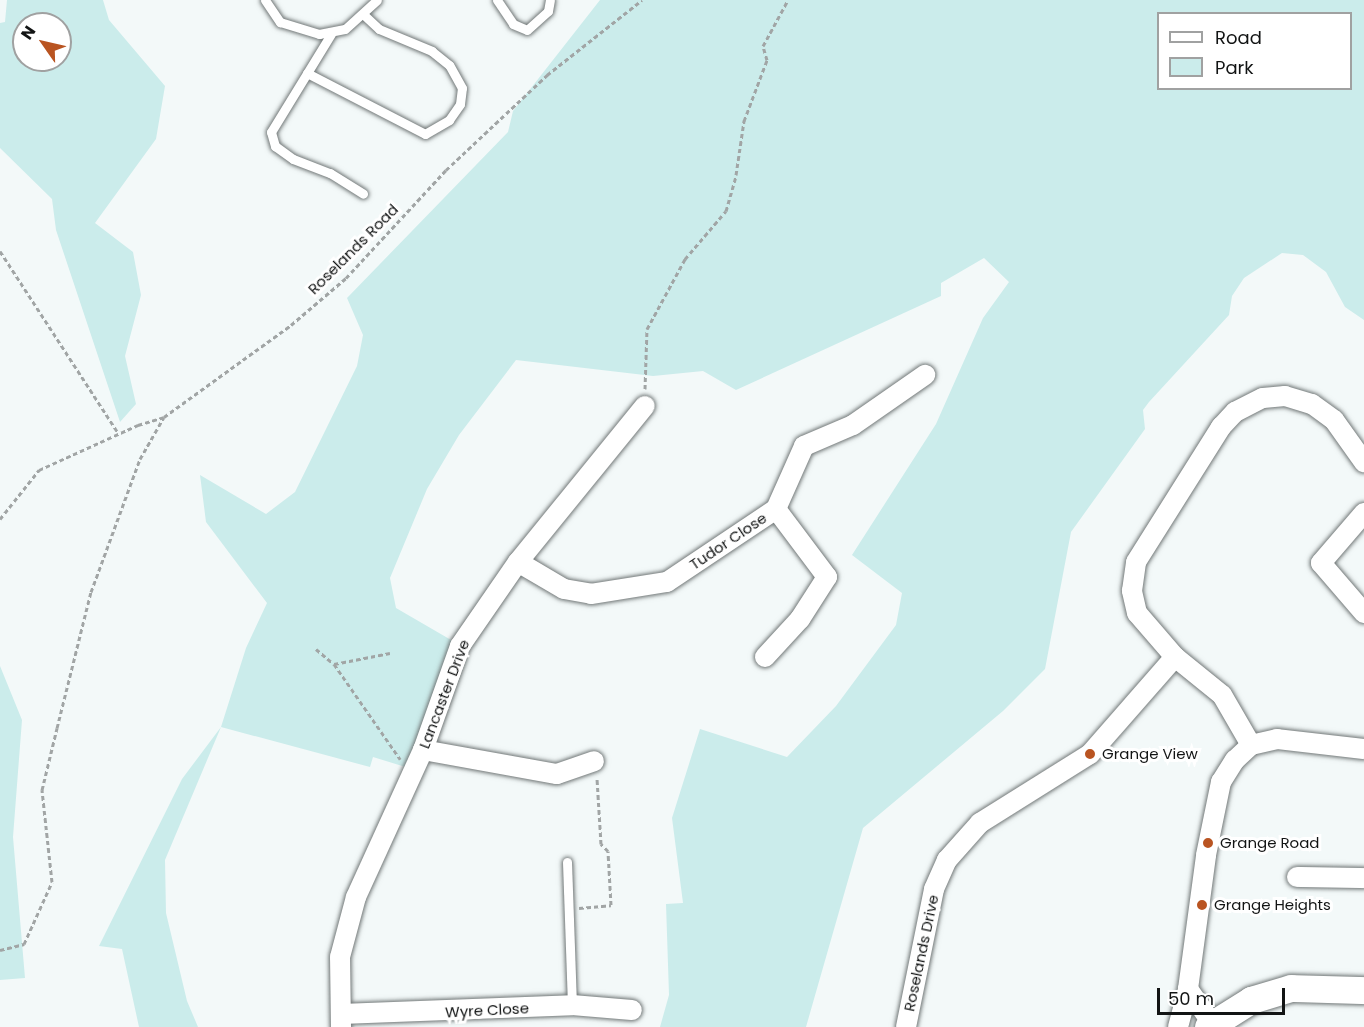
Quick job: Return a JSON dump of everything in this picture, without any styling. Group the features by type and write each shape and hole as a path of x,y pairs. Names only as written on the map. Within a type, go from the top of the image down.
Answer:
{"street":[{"name":"Tudor Close","path":"518,562 564,589 591,594 667,582 776,509 804,446 853,425 925,375"},
{"path":"1251,746 1222,695 1175,657 1137,613 1132,591 1136,562 1221,427 1235,412 1263,398 1285,396 1312,404 1334,420 1364,462"},
{"name":"Lancaster Drive","path":"341,1020 340,957 356,897 419,758 460,646 518,562 645,406"},
{"path":"765,657 800,619 827,577 776,509"},
{"path":"1364,513 1321,563 1364,613"},
{"name":"Roselands Drive","path":"906,1027 934,889 947,860 980,823 1090,754 1175,657"},
{"path":"1178,1027 1188,989 1206,855 1221,782 1235,760 1251,746 1277,739 1364,749"},
{"path":"419,758 558,774 594,761"},
{"path":"1297,877 1364,878"},
{"path":"1188,989 1210,1025 1251,1000 1291,988 1364,990"},
{"name":"Wyre Close","path":"341,1020 572,1005 632,1010"}],"lane":[{"path":"265,0 280,22 300,31 331,34 345,28 377,0"},
{"path":"497,0 513,24 527,30 548,11 550,0"},
{"path":"307,73 425,134 449,120 460,104 462,88 449,65 432,51 379,29 363,14"},
{"path":"331,34 271,132 275,146 363,194"},
{"path":"567,862 572,909 572,1005"}],"path":[{"name":"Roselands Road","path":"0,519 39,471 118,433 164,417 291,325 346,278 446,170 547,75 642,0"},
{"path":"645,406 647,329 685,259 726,211 736,175 744,121 766,60 763,46 788,0"},
{"path":"0,251 118,433"},
{"path":"0,950 24,944 52,882 42,790 91,592 140,459 164,417"},
{"path":"316,649 334,664 393,752 419,758"},
{"path":"334,664 390,653"},
{"path":"572,909 611,905 608,851 601,844 594,761"}],"green space":[{"path":"7,0 103,0 109,20 165,86 156,139 95,223 133,252 141,295 125,356 136,404 120,422 56,230 52,199 0,148 0,23 5,22"},
{"path":"600,0 1364,0 1364,320 1345,307 1326,272 1303,255 1282,253 1244,278 1232,296 1229,315 1143,410 1145,429 1071,532 1045,669 1003,711 863,828 806,1027 660,1027 669,995 666,904 683,903 672,818 700,729 787,757 836,706 896,625 902,593 852,555 936,424 983,318 1009,282 984,258 941,283 941,296 736,390 703,371 653,376 516,360 459,435 427,489 390,578 396,608 458,644 412,769 373,757 370,767 221,727 246,648 267,603 206,522 200,475 266,514 295,492 357,366 363,335 347,298 508,132 513,111"},
{"path":"0,666 22,720 13,837 25,978 0,980"},
{"path":"221,727 165,860 166,913 187,1001 198,1027 139,1027 122,949 99,946 182,779"}],"place":[{"name":"Grange View","path":"1090,754"},
{"name":"Grange Road","path":"1208,843"},
{"name":"Grange Heights","path":"1202,905"}]}
